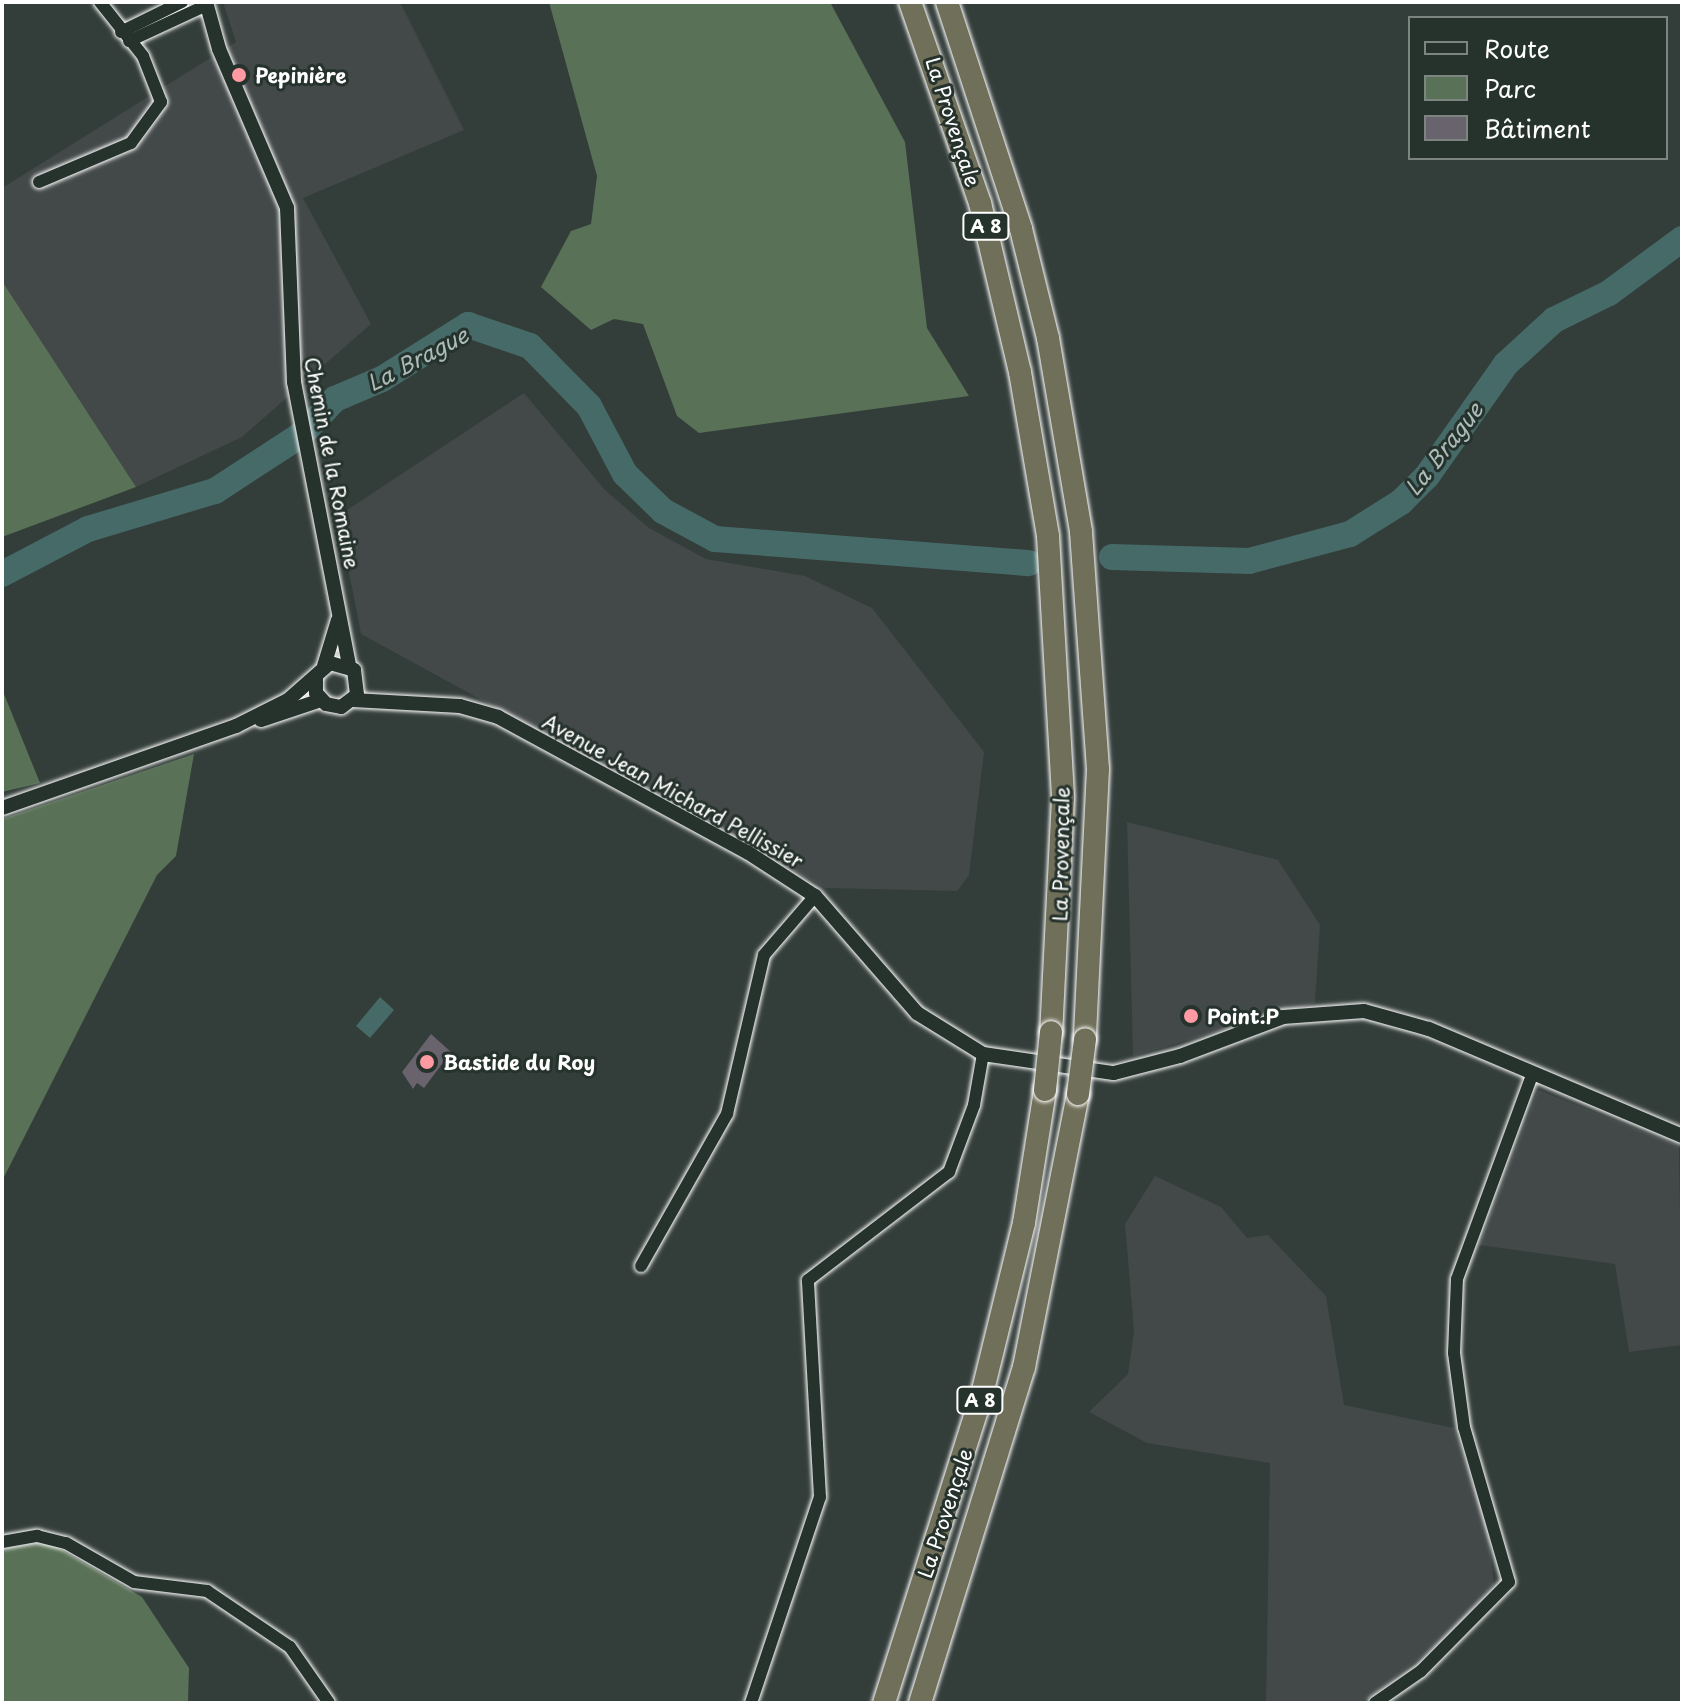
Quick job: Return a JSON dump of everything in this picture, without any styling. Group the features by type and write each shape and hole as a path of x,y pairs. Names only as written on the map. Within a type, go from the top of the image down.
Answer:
{"highway":[{"name":"La Provençale","path":"884,1703 987,1376 1024,1223 1045,1090 1063,874 1056,610 1035,457 980,203 910,2"},
{"name":"La Provençale","path":"920,1703 1024,1367 1078,1094 1085,1039 1098,769 1088,605 1070,451 1009,187 947,2"}],"street":[{"path":"39,182 131,143 156,114 157,85 100,2"},
{"path":"125,37 182,2"},
{"path":"125,37 207,3"},
{"name":"Chemin de la Romaine","path":"207,3 219,49 287,208 294,382 349,666"},
{"name":"Chemin de la Romaine","path":"320,672 339,611"},
{"path":"2,808 236,726 321,700 333,707 353,700 359,682 349,666 320,672 288,700 236,726"},
{"path":"320,672 321,700"},
{"name":"Avenue Jean Michard Pellissier","path":"359,682 410,703"},
{"name":"Avenue Jean Michard Pellissier","path":"353,700 460,706 498,717 815,896 890,987 945,1034 983,1054 1114,1073 1180,1056 1283,1017 1364,1011 1429,1029 1682,1136"},
{"path":"641,1266 727,1114 764,955 815,896"},
{"path":"751,1703 820,1497 808,1280 949,1172 974,1105 983,1054"},
{"path":"1375,1703 1421,1671 1509,1582 1464,1427 1454,1353 1457,1279 1532,1075"},
{"path":"2,1542 37,1536 66,1543 134,1582 207,1591 290,1647 319,1681 329,1703"}],"shaded area":[{"path":"223,2 400,2 464,130 303,198 371,324 242,437 136,487 2,281 2,188 236,42"},
{"path":"524,393 605,490 649,528 706,559 805,576 872,608 984,752 969,875 957,891 826,888 361,634 338,516"},
{"path":"1127,822 1278,860 1320,925 1315,1003 1133,1056"},
{"path":"1538,1090 1679,1146 1682,1345 1629,1352 1615,1264 1479,1245"},
{"path":"1155,1176 1221,1207 1247,1238 1268,1235 1326,1296 1344,1405 1454,1428 1487,1526 1494,1584 1448,1636 1362,1703 1266,1703 1270,1463 1147,1443 1089,1412 1128,1374 1134,1331 1125,1224"}],"green space":[{"path":"549,2 830,2 905,142 927,328 969,396 699,433 677,416 643,324 614,319 591,330 541,287 571,231 591,224 597,176"},
{"path":"2,281 136,487 2,537"},
{"path":"2,689 40,783 2,792"},
{"path":"194,754 176,856 157,875 2,1181 2,819"},
{"path":"46,1541 142,1597 189,1668 188,1703 2,1703 2,1549"}],"water":[{"path":"380,997 394,1010 370,1038 356,1026"}],"building":[{"name":"Bastide du Roy","path":"431,1034 451,1052 424,1088 417,1083 413,1089 402,1072"}],"waterway":[{"name":"La Brague","path":"1112,557 1249,561 1350,534 1401,502 1427,476 1506,364 1554,320 1609,293 1682,239"},
{"name":"La Brague","path":"2,574 88,529 215,491 301,435 335,399 382,379 468,325 530,346 589,406 625,474 663,511 715,539 1029,563"}],"place":[{"name":"Pepinière","path":"239,75"},
{"name":"Point.P","path":"1191,1016"},
{"name":"Bastide du Roy","path":"427,1062"}]}
